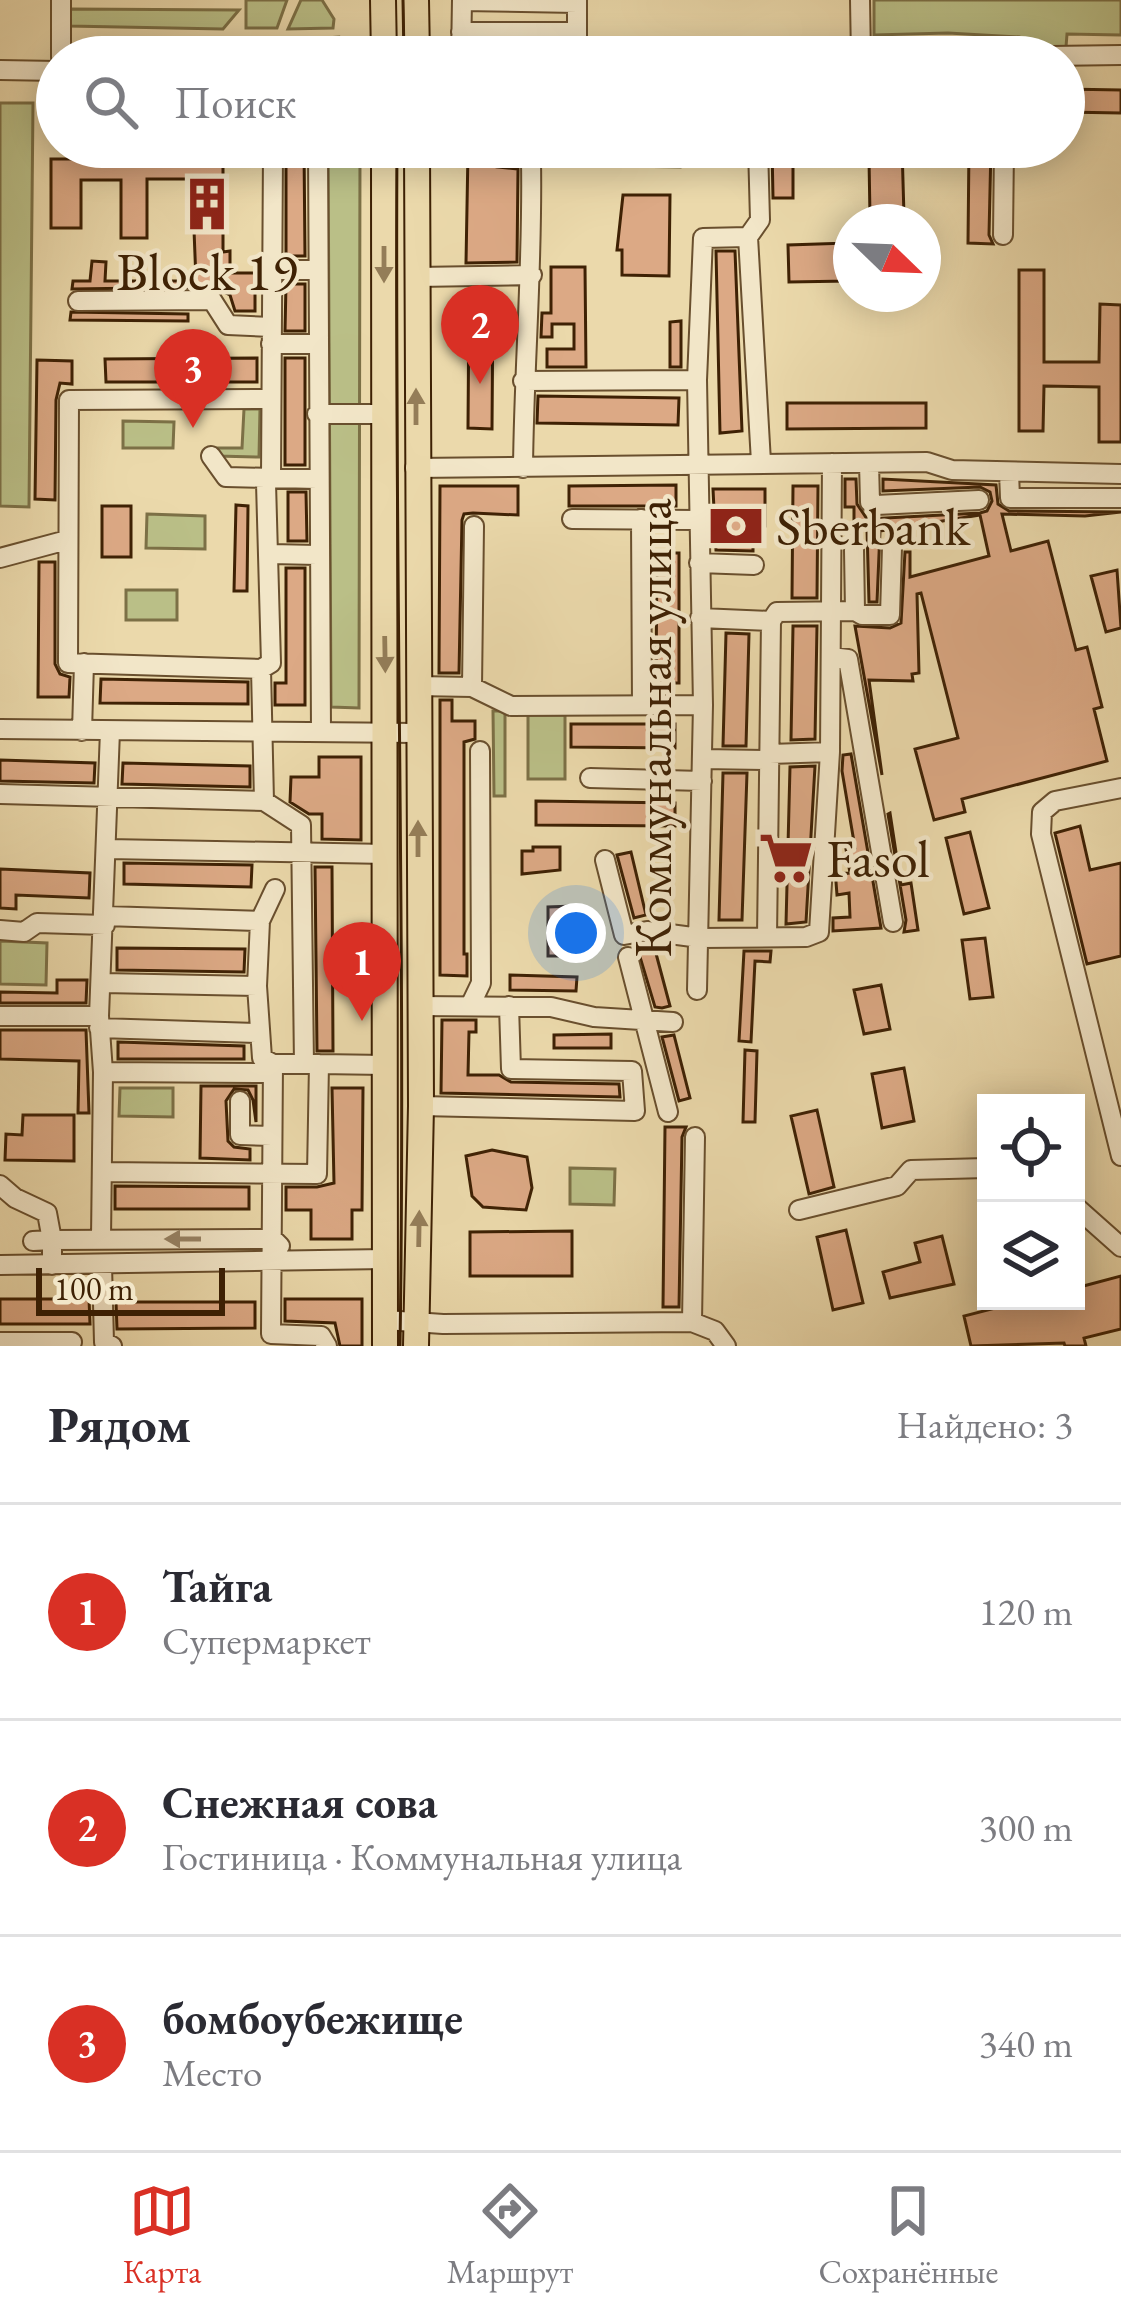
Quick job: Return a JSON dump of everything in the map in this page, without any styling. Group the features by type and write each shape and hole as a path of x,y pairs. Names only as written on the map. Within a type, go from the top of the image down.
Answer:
{"highway":[{"path":"383,0 383,36"},
{"path":"416,0 417,36"},
{"path":"384,168 385,1346"},
{"path":"417,168 421,1106 417,1334"}],"street":[{"path":"61,0 61,36"},
{"path":"860,0 861,36"},
{"path":"461,36 462,1 577,1 577,36"},
{"path":"461,32 577,32"},
{"path":"1085,56 1121,55"},
{"path":"0,70 36,70"},
{"path":"274,168 271,478 266,483 265,549 271,554 317,555"},
{"path":"318,168 321,731"},
{"path":"523,468 532,275 531,168"},
{"path":"759,168 760,220 748,237 761,462"},
{"path":"1003,235 1004,168"},
{"path":"697,465 703,238 748,237"},
{"path":"272,270 317,270"},
{"path":"417,277 532,275"},
{"path":"77,301 212,300 228,325 317,344"},
{"path":"524,381 697,380"},
{"path":"271,399 69,400 68,663 261,669 271,663 271,554"},
{"path":"317,414 383,414"},
{"path":"211,457 226,477 317,479"},
{"name":"Коммунальная улица","path":"416,468 927,462 952,470 1121,474"},
{"path":"605,860 624,935 647,931 700,938 806,937 819,932 830,752 832,463"},
{"path":"869,463 870,502 876,505 980,500"},
{"name":"Коммунальная улица","path":"697,465 704,705 697,990"},
{"path":"1009,472 1010,497 1121,498"},
{"path":"572,519 698,520"},
{"path":"641,519 642,705"},
{"path":"472,687 474,526"},
{"path":"0,558 67,540"},
{"path":"767,937 771,621 777,612 854,610 862,615 890,615 892,547"},
{"path":"854,550 854,610"},
{"path":"699,563 754,565"},
{"path":"700,618 771,621"},
{"path":"831,657 848,659 893,922"},
{"path":"82,731 84,663"},
{"path":"261,669 264,800"},
{"path":"417,686 472,687 511,706 704,705"},
{"path":"0,729 417,733"},
{"path":"101,1238 99,1022 110,731"},
{"path":"470,1006 481,983 480,751"},
{"path":"703,759 830,752"},
{"path":"590,778 702,781"},
{"path":"1121,788 1055,801 1042,812 1041,834 1121,1156"},
{"path":"0,794 264,800 301,825 317,1174 102,1172"},
{"path":"108,849 387,854"},
{"path":"275,889 260,922 257,986 262,1058 273,1068 273,1239 282,1260 268,1340 321,1336 327,1346"},
{"path":"0,930 24,932 37,922 260,922"},
{"path":"628,957 668,1112"},
{"path":"103,982 257,986"},
{"path":"418,1006 551,1006 594,1017 673,1022"},
{"path":"421,1106 635,1111 632,1071 511,1069 509,1006"},
{"path":"0,1016 259,1033"},
{"path":"103,1072 385,1065"},
{"path":"240,1101 240,1136 272,1136"},
{"path":"692,1322 694,1136"},
{"path":"799,1210 897,1186 911,1170 977,1168"},
{"path":"0,1185 47,1213 43,1241 52,1265"},
{"path":"1085,1215 1121,1246"},
{"path":"43,1241 273,1239"},
{"path":"0,1265 385,1259"},
{"path":"0,1342 108,1344 102,1264"},
{"path":"385,1320 417,1334 490,1324 692,1322 720,1338"},
{"path":"490,1324 490,1346"},
{"path":"592,1324 592,1346"}],"green space":[{"path":"246,0 287,0 277,28 246,28"},
{"path":"301,0 322,0 334,19 333,28 288,29"},
{"path":"874,0 1121,0 1121,35 874,35"},
{"path":"69,9 239,10 223,29 69,26"},
{"path":"0,103 33,103 29,507 0,506"},
{"path":"328,168 360,168 359,708 331,707"},
{"path":"244,409 260,409 259,457 217,456 217,448 242,448"},
{"path":"123,421 174,422 173,448 123,448"},
{"path":"147,514 205,516 205,549 146,548"},
{"path":"126,590 177,590 177,620 126,620"},
{"path":"493,711 505,711 505,796 494,796"},
{"path":"528,715 565,715 565,779 528,779"},
{"path":"0,941 47,943 46,985 0,984"},
{"path":"120,1088 173,1088 173,1117 119,1116"},
{"path":"570,1168 615,1169 614,1205 570,1204"}],"building":[{"path":"1085,89 1121,90 1121,113 1085,112"},
{"name":"Block 19","path":"51,168 223,168 223,252 230,251 230,273 255,273 255,311 235,311 230,295 213,287 72,289 73,281 90,281 92,261 106,262 105,281 196,281 192,179 147,179 147,238 121,238 121,180 81,180 81,228 51,228"},
{"path":"286,168 304,168 305,256 286,256"},
{"path":"468,168 518,169 517,262 466,263"},
{"path":"772,168 793,168 793,198 773,198"},
{"path":"869,168 903,168 904,204 870,204"},
{"path":"969,168 991,168 989,235 993,244 968,243"},
{"path":"623,195 670,195 669,276 622,275 622,250 617,250"},
{"path":"833,244 833,281 789,282 788,245"},
{"path":"716,251 735,251 742,431 720,433"},
{"path":"551,267 585,267 586,367 547,367 547,349 574,349 574,324 552,324 552,337 541,337 542,313 551,313"},
{"path":"1019,270 1044,270 1044,362 1099,362 1100,304 1121,305 1121,442 1099,442 1099,387 1044,386 1043,431 1019,431"},
{"path":"286,284 305,284 305,331 285,331"},
{"path":"469,294 493,294 492,429 468,428"},
{"path":"71,312 188,314 188,321 70,320"},
{"path":"681,321 681,367 670,367 670,322"},
{"path":"257,358 257,382 106,382 105,359"},
{"path":"285,358 305,358 305,465 285,465"},
{"path":"37,360 72,361 72,384 60,383 56,400 55,500 35,499"},
{"path":"538,396 679,398 678,425 537,423"},
{"path":"787,403 926,403 926,428 787,429"},
{"path":"845,479 856,479 857,504 867,519 980,513 992,501 990,492 980,487 883,491 883,479 996,485 998,504 1009,511 1121,512 1002,514 1011,551 1048,541 1076,650 1087,647 1102,707 1094,709 1107,761 962,799 965,812 934,820 915,749 958,738 921,593 917,594 919,673 912,674 913,681 869,680 882,775 855,626 890,628 901,623 905,552 910,552 910,577 989,556 980,515 880,531 877,602 869,602 867,529 854,530 854,507 845,507"},
{"path":"676,485 676,506 569,506 569,486"},
{"path":"440,486 518,486 518,515 473,513 464,514 462,520 459,673 439,673"},
{"path":"793,486 818,486 817,598 792,598"},
{"path":"713,489 765,489 765,526 753,526 753,551 716,550"},
{"path":"288,492 306,492 307,541 288,541"},
{"path":"236,505 248,506 247,591 234,591"},
{"path":"102,506 131,506 131,557 102,557"},
{"path":"657,553 679,553 679,683 656,683"},
{"path":"39,562 55,562 55,664 60,674 70,677 69,697 38,697"},
{"path":"286,568 305,568 305,705 275,705 275,683 286,683"},
{"path":"1117,570 1121,628 1106,632 1091,576"},
{"path":"793,626 817,626 815,739 791,740"},
{"path":"726,633 749,634 746,746 723,746"},
{"path":"101,679 248,682 248,704 100,703"},
{"path":"440,700 452,700 452,721 475,721 475,739 464,742 467,976 440,975"},
{"path":"571,724 675,724 675,748 571,747"},
{"path":"851,754 881,928 833,931 833,918 850,917 849,893 837,895 836,874 850,873 846,849 855,848 842,771 843,755"},
{"path":"319,757 361,757 361,840 322,839 322,814 309,814 290,802 291,777 319,777"},
{"path":"0,760 95,763 94,783 0,781"},
{"path":"123,763 250,766 250,787 122,784"},
{"path":"815,766 806,922 786,924 790,767"},
{"path":"723,773 747,773 742,920 719,920"},
{"path":"536,801 675,803 675,826 536,825"},
{"path":"890,813 901,885 911,883 918,930 904,932"},
{"path":"1080,826 1090,870 1121,863 1121,956 1087,964 1055,833"},
{"path":"970,832 989,908 964,914 946,838"},
{"path":"533,847 560,847 560,870 522,874 522,851 533,851"},
{"path":"631,852 646,915 634,918 617,855"},
{"path":"124,863 252,865 251,887 124,884"},
{"path":"315,867 332,867 333,1051 317,1051"},
{"path":"0,869 90,873 89,898 16,895 16,909 0,908"},
{"path":"573,906 573,956 548,956 548,907"},
{"path":"985,938 993,997 970,999 962,940"},
{"path":"654,946 670,1006 662,1008 655,1007 637,947"},
{"path":"117,948 245,949 244,972 117,970"},
{"path":"744,951 771,951 770,962 755,961 751,1042 739,1041"},
{"path":"510,975 577,977 576,991 510,990"},
{"path":"57,980 87,980 86,1003 0,1003 0,992 57,993"},
{"path":"881,985 890,1029 864,1034 854,990"},
{"path":"442,1020 476,1020 476,1032 469,1032 468,1075 499,1075 511,1082 619,1084 620,1097 441,1093"},
{"path":"0,1030 86,1030 89,1113 78,1113 79,1061 0,1059"},
{"path":"611,1034 611,1048 554,1048 554,1035"},
{"path":"674,1035 690,1098 679,1101 662,1037"},
{"path":"118,1042 244,1046 244,1059 118,1059"},
{"path":"745,1050 757,1051 755,1122 743,1122"},
{"path":"904,1068 914,1121 882,1128 872,1074"},
{"path":"201,1086 256,1086 256,1122 248,1090 234,1089 226,1101 228,1141 250,1149 250,1160 200,1158"},
{"path":"332,1088 363,1088 362,1210 352,1210 352,1239 311,1239 311,1210 286,1210 286,1187 334,1183"},
{"path":"817,1110 834,1187 809,1194 791,1116"},
{"path":"23,1115 74,1115 74,1161 5,1160 6,1134 22,1135"},
{"path":"665,1127 686,1127 682,1137 679,1307 663,1307"},
{"path":"492,1150 527,1157 532,1188 526,1210 483,1207 472,1196 466,1156"},
{"path":"115,1186 249,1187 249,1209 115,1209"},
{"path":"846,1230 863,1303 833,1310 817,1237"},
{"path":"572,1231 572,1276 470,1276 470,1232"},
{"path":"942,1236 954,1284 890,1298 883,1272 920,1262 915,1243"},
{"path":"1121,1276 1121,1329 1084,1338 1086,1346 971,1346 964,1316 988,1310 1085,1310 1085,1286"},
{"path":"0,1299 89,1299 90,1324 0,1324"},
{"path":"285,1299 362,1299 362,1346 340,1346 335,1323 285,1321"},
{"path":"116,1302 255,1302 255,1328 117,1329"}],"tram line":[{"path":"403,0 404,36"},
{"path":"397,168 400,1346"}],"place":[{"name":"Block 19","path":"207,204"},
{"name":"Снежная сова","path":"480,384"},
{"name":"бомбоубежище","path":"193,428"},
{"name":"Sberbank","path":"736,526"},
{"name":"Fasol","path":"786,858"},
{"name":"Тайга","path":"362,1021"}]}
